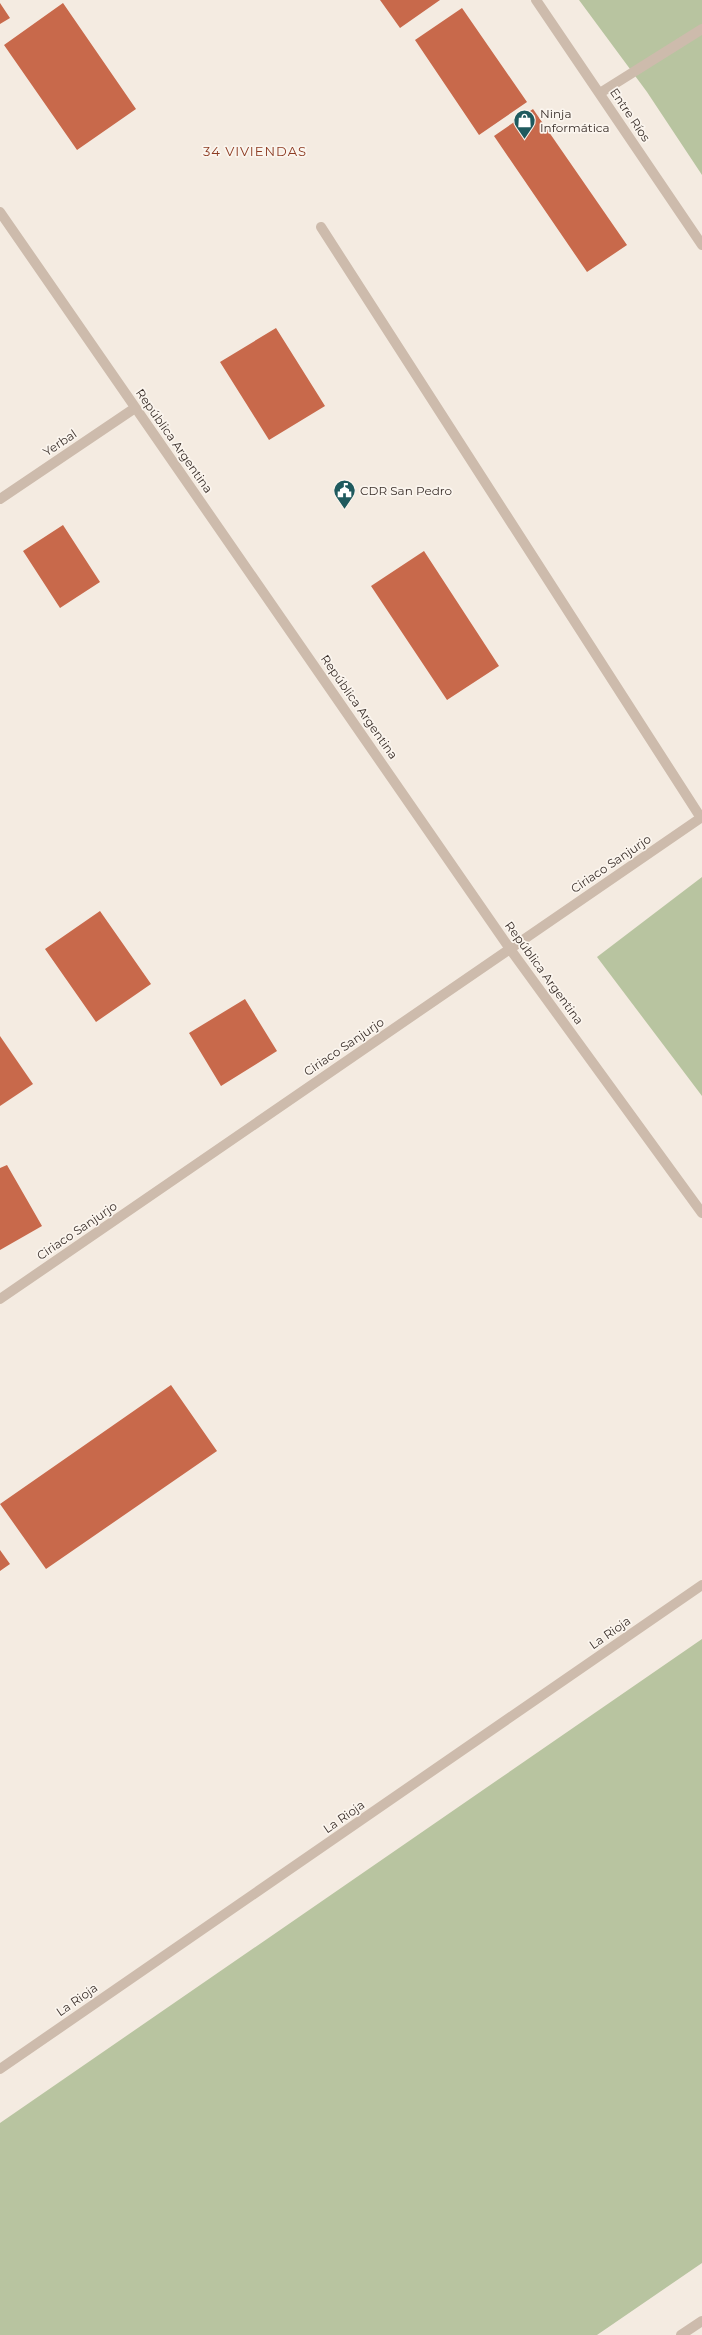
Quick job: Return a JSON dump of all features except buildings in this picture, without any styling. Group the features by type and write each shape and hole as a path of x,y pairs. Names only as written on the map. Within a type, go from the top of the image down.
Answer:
{"street":[{"name":"Entre Ríos","path":"536,0 702,245"},
{"path":"600,93 702,28"},
{"name":"República Argentina","path":"0,212 510,949 702,1213"},
{"path":"321,227 702,817"},
{"name":"Yerbal","path":"0,499 135,408"},
{"name":"Ciriaco Sanjurjo","path":"0,1299 702,817"},
{"name":"La Rioja","path":"0,2069 702,1585"},
{"path":"681,2335 702,2321"}],"green space":[{"path":"579,0 702,0 702,175 647,92"},
{"path":"702,877 702,1096 597,957"},
{"path":"702,1639 702,2263 597,2335 0,2335 0,2123"}],"place":[{"name":"Ninja Informática","path":"524,140"},
{"name":"CDR San Pedro","path":"345,510"}],"district":[{"name":"34 VIVIENDAS","path":"255,151"}]}
